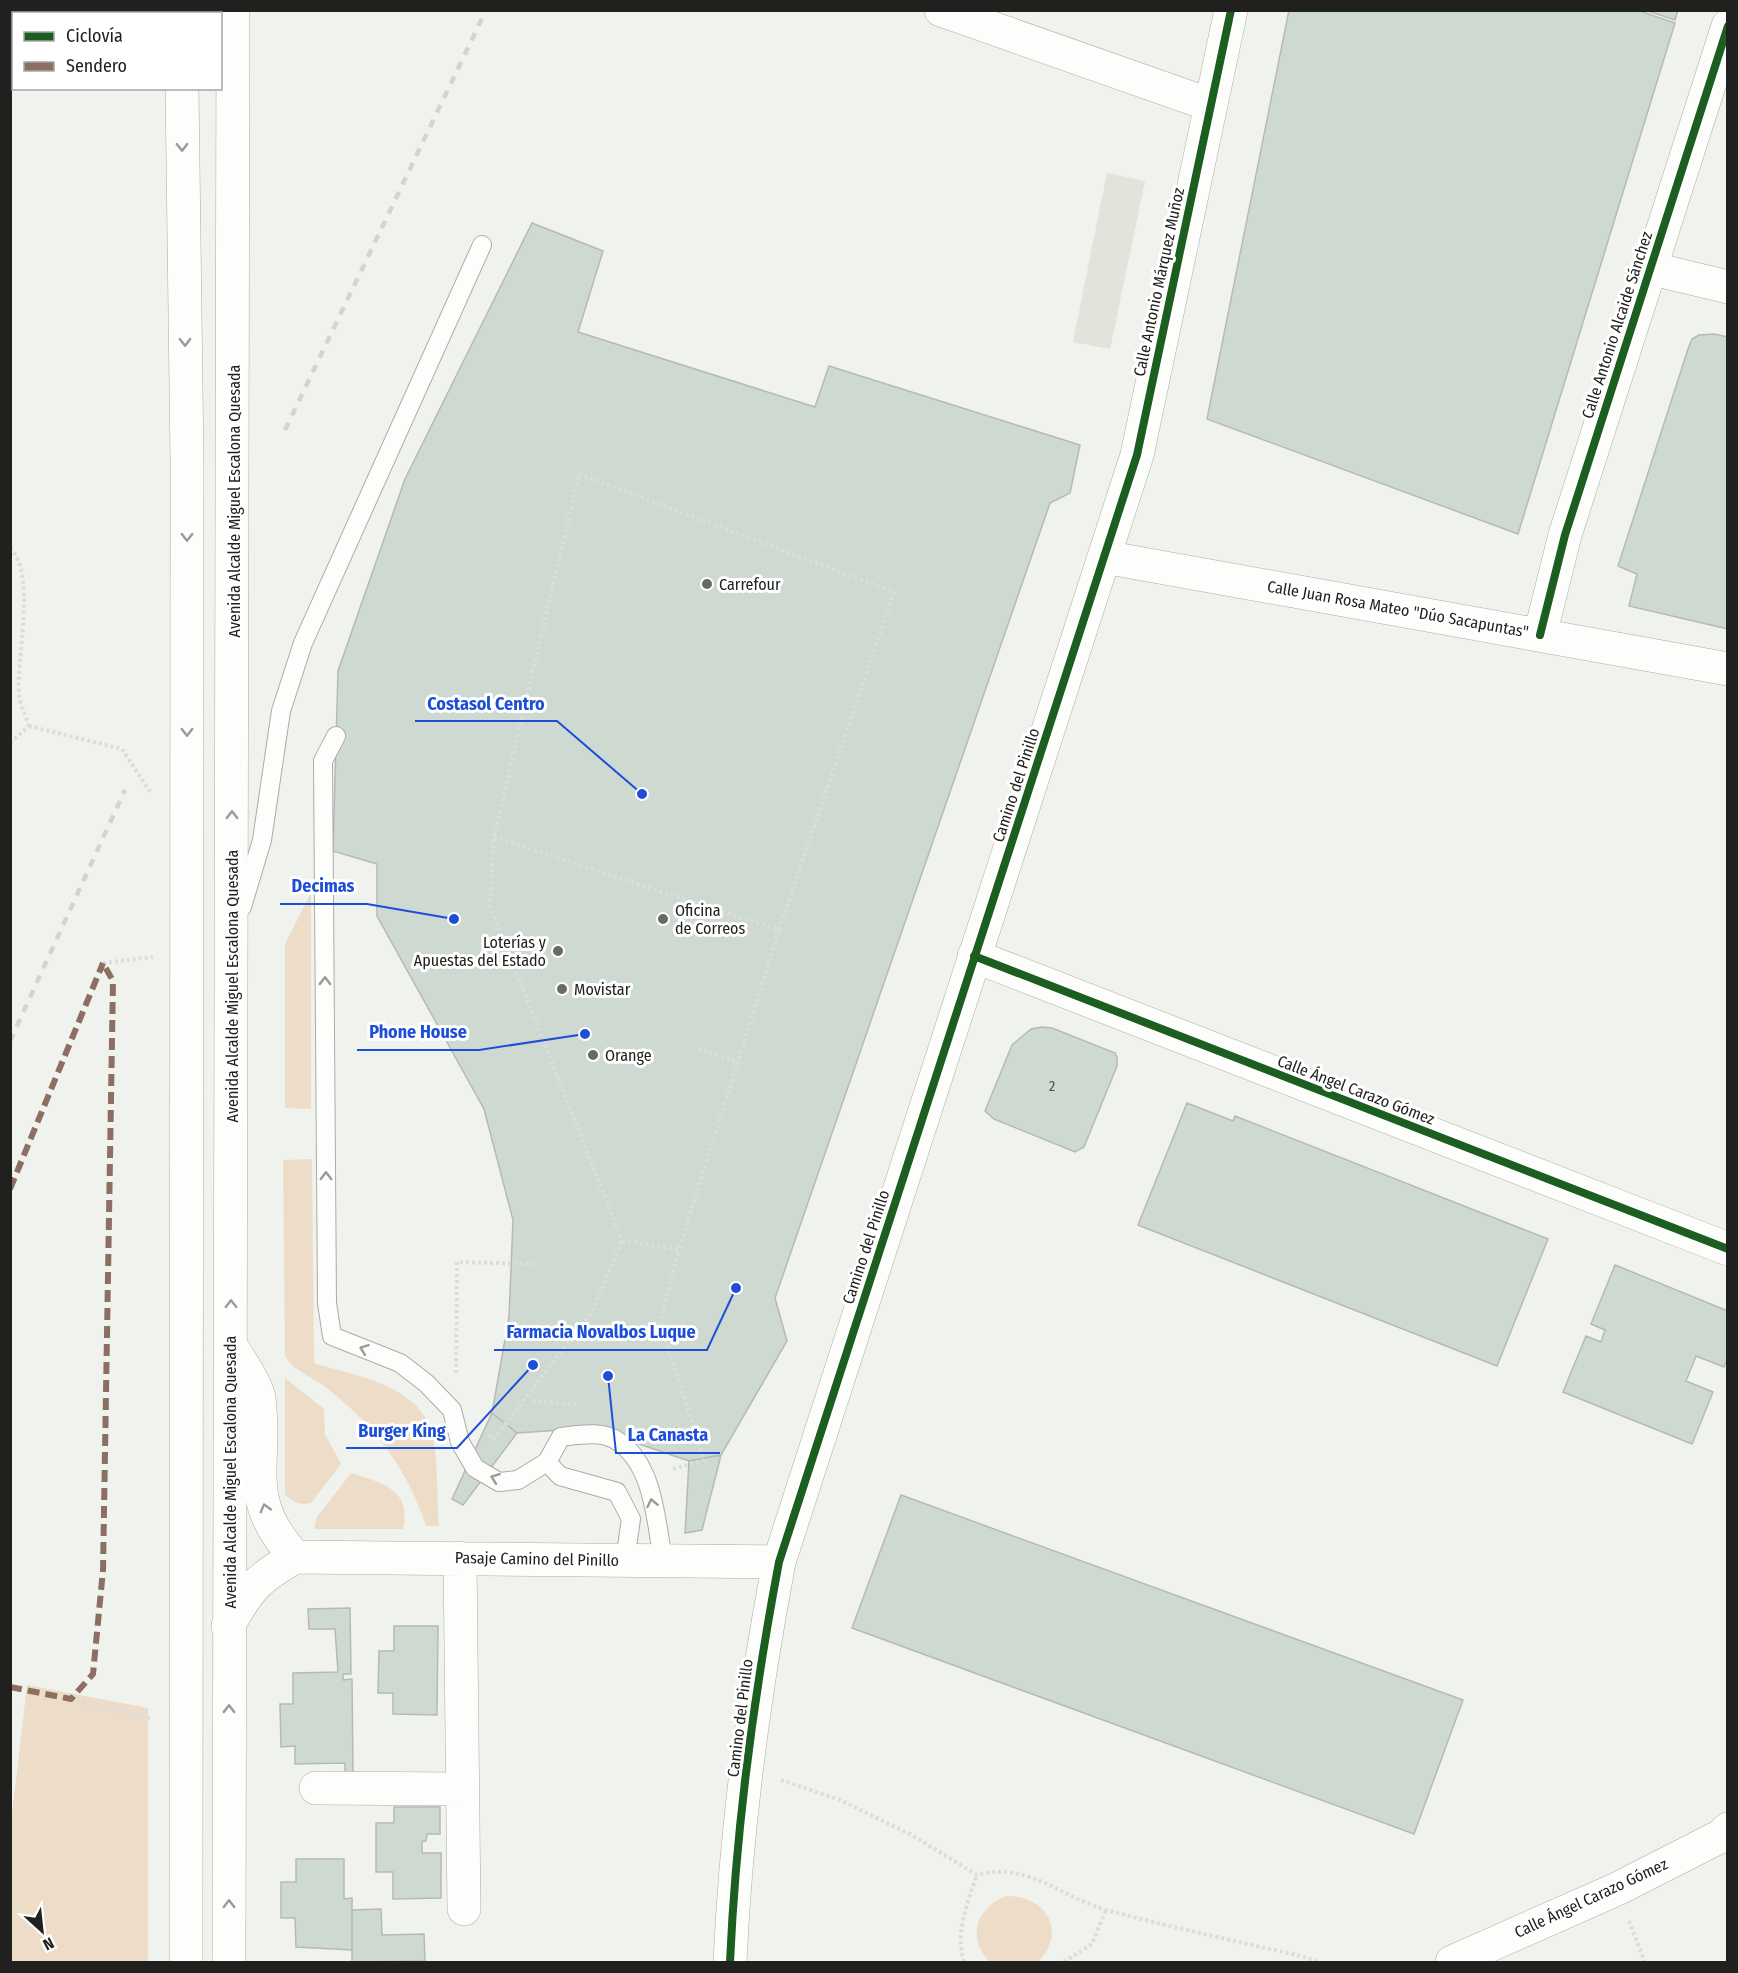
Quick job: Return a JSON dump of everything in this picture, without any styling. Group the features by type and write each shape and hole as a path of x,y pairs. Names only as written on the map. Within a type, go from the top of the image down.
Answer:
{"street":[{"name":"Avenida Alcalde Miguel Escalona Quesada","path":"229,1962 228,1626 235,444 233,10"},
{"path":"941,10 1013,23 1211,105"},
{"name":"Calle Antonio Márquez Muñoz","path":"1104,557 1137,455 1231,10"},
{"name":"Calle Antonio Alcaide Sánchez","path":"1540,635 1564,535 1728,26"},
{"path":"182,90 187,461 186,1962"},
{"path":"1649,268 1728,287"},
{"name":"Calle Juan Rosa Mateo \"Dúo Sacapuntas\"","path":"1104,557 1728,669"},
{"name":"Camino del Pinillo","path":"730,1962 734,1869 762,1656 779,1562 1104,557"},
{"name":"Calle Ángel Carazo Gómez","path":"974,956 1728,1250"},
{"path":"228,1626 244,1597 264,1575 295,1557 276,1535 265,1513 260,1487 260,1396 231,1345"},
{"name":"Pasaje Camino del Pinillo","path":"295,1557 779,1562"},
{"path":"460,1558 464,1909"},
{"path":"316,1788 462,1789"},
{"name":"Calle Ángel Carazo Gómez","path":"1452,1962 1617,1889 1721,1836 1728,1829"}],"lane":[{"path":"231,941 262,840 281,711 303,644 482,245"},
{"path":"336,736 323,761 327,1303 332,1336 400,1363 426,1383 452,1410 460,1442 475,1468 499,1482 518,1480 547,1461 561,1437 591,1434 618,1441 645,1475 663,1560"},
{"path":"547,1461 560,1476 617,1492 632,1519 625,1560"}],"path":[{"path":"483,1430 494,1439 593,1310 622,1240 490,906 494,837 579,474 894,592 779,930 679,1250 660,1322 704,1460 674,1470"},
{"path":"10,548 17,554 23,582 19,695 29,726"},
{"path":"10,743 29,726"},
{"path":"29,726 123,749"},
{"path":"494,837 779,930"},
{"path":"103,963 187,953"},
{"path":"698,1049 738,1062"},
{"path":"622,1240 679,1250"},
{"path":"459,1384 456,1374 456,1262 534,1264"},
{"path":"71,1699 186,1727"},
{"path":"747,1768 840,1800 910,1834 977,1875 993,1871 1042,1880 1106,1910 1318,1962"},
{"path":"964,1962 960,1951 962,1922 977,1875"},
{"path":"1617,1889 1645,1962"},
{"path":"1064,1962 1092,1944 1106,1910"}],"shaded area":[{"path":"1107,173 1145,181 1110,349 1073,342"},
{"path":"311,893 311,1109 285,1108 285,944"},
{"path":"312,1159 314,1363 384,1385 400,1393 425,1417 434,1445 439,1526 426,1526 409,1485 375,1433 345,1403 293,1366 285,1355 283,1160"},
{"path":"285,1378 324,1409 325,1434 341,1464 311,1503 296,1503 285,1494"},
{"path":"351,1473 392,1489 403,1504 405,1515 403,1529 314,1529 317,1517"},
{"path":"27,1685 148,1708 148,1962 11,1962 11,1823"},
{"path":"1006,1896 1020,1897 1032,1902 1048,1917 1052,1928 1051,1939 1047,1951 1038,1962 990,1962 978,1943 978,1924 981,1916 987,1908"}],"building":[{"path":"1289,10 1637,10 1675,23 1518,534 1207,419"},
{"path":"1645,10 1678,10 1675,20"},
{"path":"532,223 603,251 578,332 815,407 829,366 1080,445 1070,493 1050,503 775,1298 787,1341 721,1455 689,1461 592,1428 517,1433 492,1413 509,1317 513,1220 484,1109 377,916 377,864 333,851 338,671 405,479"},
{"path":"1714,334 1728,337 1728,629 1629,606 1637,574 1618,566 1692,339 1699,335"},
{"path":"1052,1028 1115,1053 1117,1057 1117,1066 1084,1147 1075,1152 994,1119 985,1111 1012,1045 1031,1029"},
{"path":"1187,1103 1233,1121 1235,1116 1548,1239 1497,1366 1138,1225"},
{"path":"1615,1265 1728,1311 1728,1358 1724,1367 1696,1356 1686,1381 1713,1392 1692,1444 1563,1392 1586,1336 1601,1342 1605,1330 1591,1324"},
{"path":"492,1413 517,1433 463,1505 452,1499"},
{"path":"721,1455 702,1530 685,1533 689,1461"},
{"path":"901,1495 1463,1700 1414,1834 852,1628"},
{"path":"350,1608 351,1674 343,1674 343,1680 352,1679 353,1773 345,1773 345,1763 295,1764 295,1746 281,1747 280,1704 293,1704 293,1673 338,1672 335,1629 309,1629 308,1609"},
{"path":"394,1626 438,1626 437,1715 393,1714 393,1693 378,1693 379,1651 394,1651"},
{"path":"394,1807 440,1807 440,1834 427,1834 426,1841 422,1841 422,1853 441,1853 441,1898 393,1899 393,1872 376,1872 376,1823 394,1823"},
{"path":"296,1859 344,1859 344,1899 352,1898 352,1950 296,1947 295,1918 281,1918 281,1882 296,1882"},
{"path":"381,1909 382,1935 424,1934 425,1961 352,1962 352,1910"}],"railway":[{"path":"285,430 486,10"},
{"path":"10,1041 125,790"}],"marked path":[{"path":"10,1189 103,963"},
{"path":"10,1687 71,1699 93,1674 103,1570 113,981 103,963"}],"cycle path":[{"path":"730,1962 747,1761 779,1562 1137,455 1231,10"},
{"path":"1540,635 1565,535 1728,26"},
{"path":"974,956 1728,1249"}],"place":[{"name":"Carrefour","path":"707,584"},
{"name":"Costasol Centro","path":"642,794"},
{"name":"Decimas","path":"454,919"},
{"name":"Oficina de Correos","path":"663,919"},
{"name":"Loterías y Apuestas del Estado","path":"558,951"},
{"name":"Movistar","path":"562,989"},
{"name":"Phone House","path":"585,1034"},
{"name":"Orange","path":"593,1055"},
{"name":"Farmacia Novalbos Luque","path":"736,1288"},
{"name":"Burger King","path":"533,1365"},
{"name":"La Canasta","path":"608,1376"}]}
